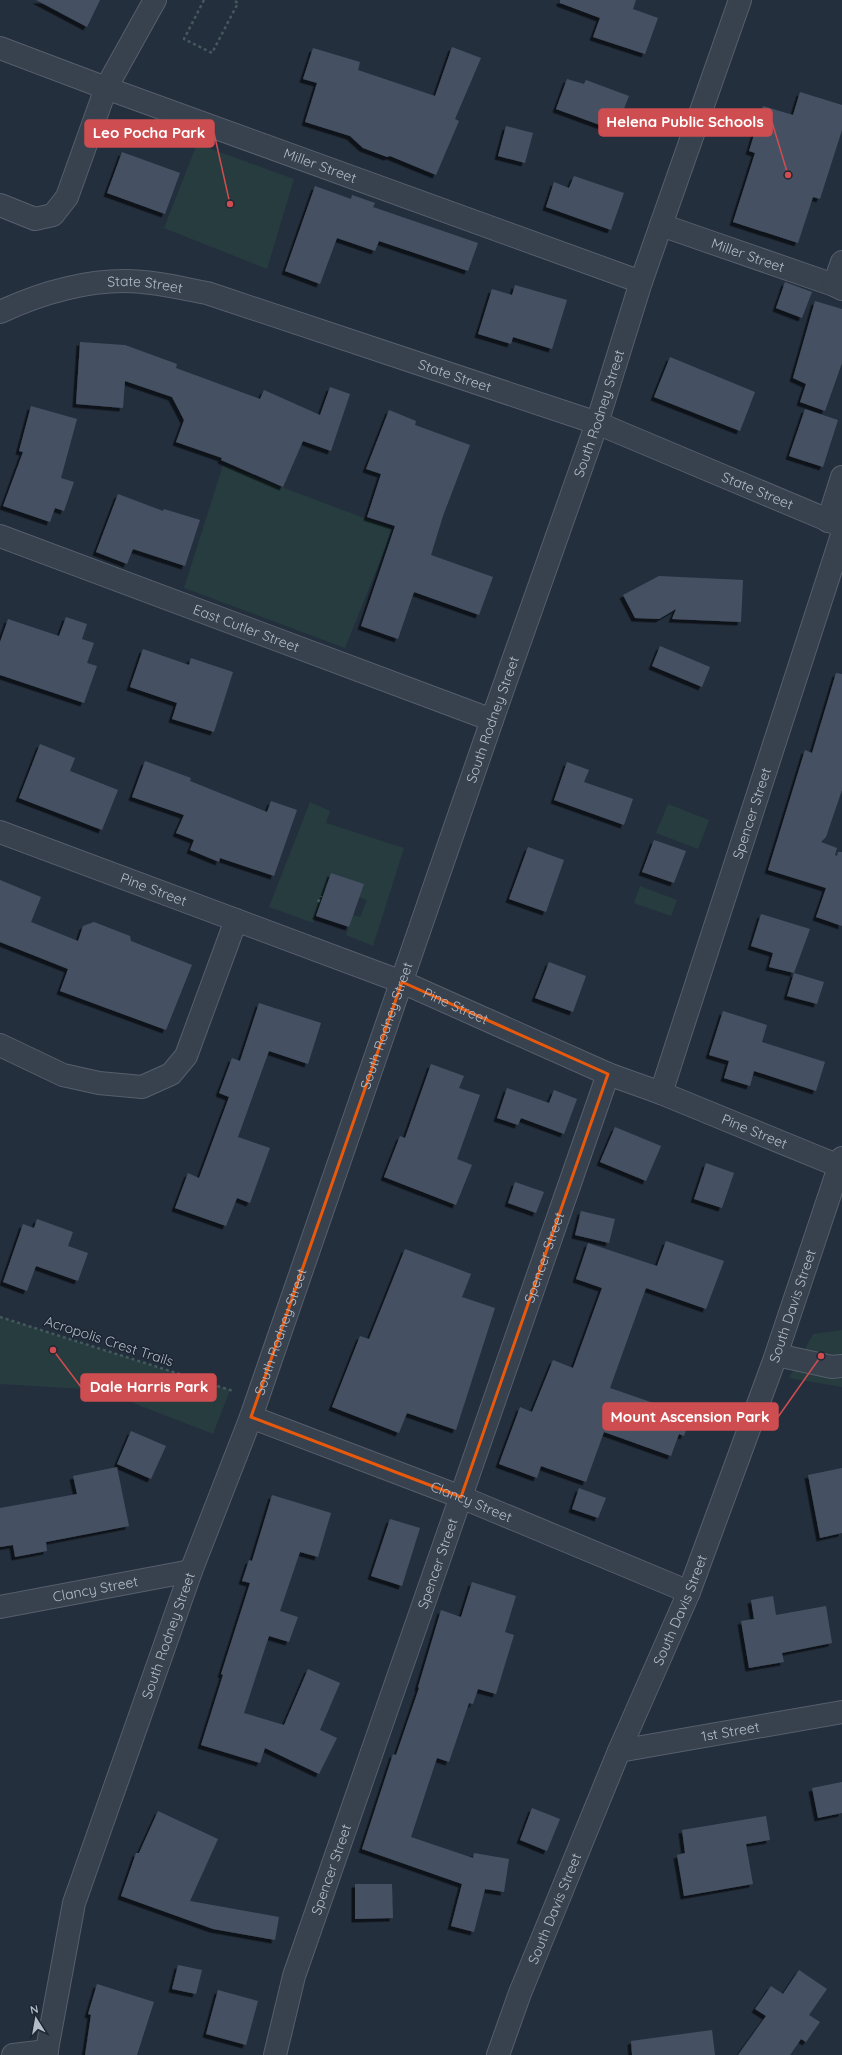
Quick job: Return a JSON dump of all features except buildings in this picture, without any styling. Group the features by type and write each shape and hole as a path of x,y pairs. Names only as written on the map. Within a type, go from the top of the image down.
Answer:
{"street":[{"path":"0,205 35,219 53,215 67,197 106,88 155,0"},
{"name":"South Rodney Street","path":"47,2053 74,1903 191,1571 254,1408 492,720 598,423 641,282 740,0"},
{"name":"Miller Street","path":"0,48 106,88 641,282"},
{"name":"Miller Street","path":"661,225 838,287"},
{"path":"838,287 842,262"},
{"name":"State Street","path":"0,312 26,300 81,284 125,280 172,286 207,293 598,423 837,527"},
{"name":"Spencer Street","path":"662,1093 837,527 842,477"},
{"name":"East Cutler Street","path":"0,536 492,720"},
{"name":"Pine Street","path":"0,832 402,982 608,1074 662,1093 841,1162"},
{"path":"0,1045 63,1075 99,1083 142,1087 171,1074 186,1056 236,920"},
{"name":"Spencer Street","path":"275,2055 294,1976 608,1074"},
{"name":"South Davis Street","path":"498,2055 520,1993 619,1751 689,1592 776,1355 841,1162"},
{"path":"776,1355 832,1367 842,1366"},
{"name":"Clancy Street","path":"254,1408 461,1497 689,1592"},
{"name":"Clancy Street","path":"0,1607 191,1571"},
{"name":"1st Street","path":"619,1751 842,1712"},
{"path":"13,2055 47,2053"}],"path":[{"path":"204,0 184,39 212,53 238,3 233,0"},
{"path":"318,902 321,896"},
{"name":"Acropolis Crest Trails","path":"0,1317 254,1408"}],"highlighted area":[{"path":"402,982 608,1074 461,1497 251,1417"}],"green space":[{"path":"197,144 294,179 267,269 164,228"},
{"path":"223,465 393,529 345,648 184,588"},
{"path":"310,802 330,811 326,823 404,848 373,946 346,935 353,915 360,917 367,900 359,897 363,884 331,873 313,923 269,907"},
{"path":"668,804 709,820 698,849 656,833"},
{"path":"640,886 677,900 671,916 634,903"},
{"path":"0,1317 230,1390 213,1434 100,1390 0,1384"},
{"path":"842,1330 842,1387 789,1378 813,1334"}],"place":[{"name":"Helena Public Schools","path":"788,175"},
{"name":"Leo Pocha Park","path":"230,204"},
{"name":"Dale Harris Park","path":"53,1350"},
{"name":"Mount Ascension Park","path":"821,1356"}]}
